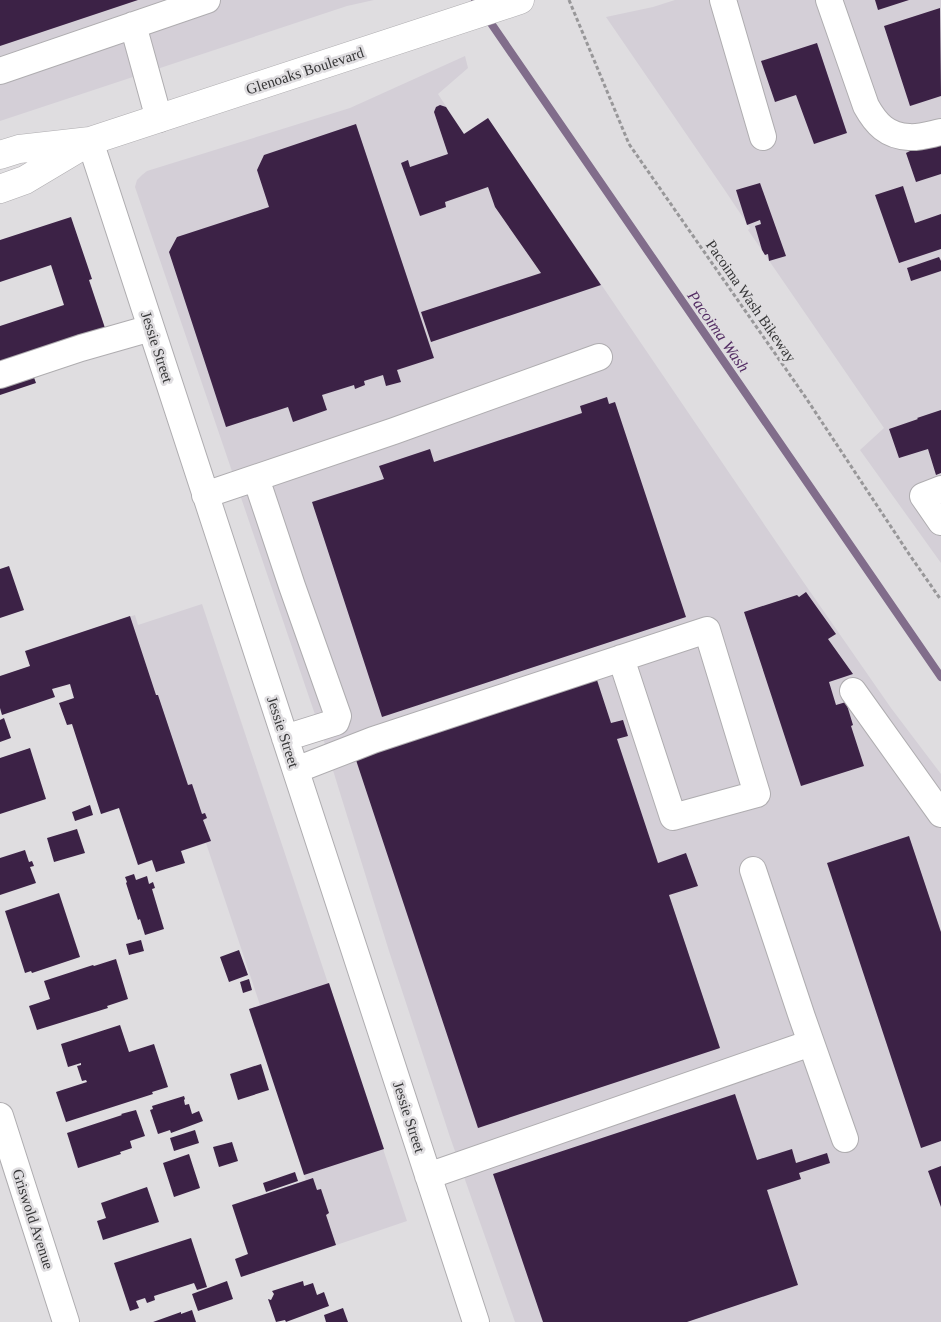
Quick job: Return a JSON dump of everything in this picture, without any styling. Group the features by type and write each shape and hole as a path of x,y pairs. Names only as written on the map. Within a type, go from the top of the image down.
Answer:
{"main road":[{"name":"Glenoaks Boulevard","path":"0,155 19,149 90,141 520,0"},
{"name":"Glenoaks Boulevard","path":"0,189 25,180 90,141"}],"street":[{"path":"0,71 207,0"},
{"path":"723,0 764,136"},
{"path":"829,0 866,106 875,122 890,133 910,138 941,132"},
{"path":"133,25 159,118"},
{"name":"Jessie Street","path":"90,141 476,1322"},
{"path":"0,375 81,348 151,328"},
{"path":"205,495 404,428 599,357"},
{"path":"256,478 338,716 336,722 285,738"},
{"path":"941,489 923,496 941,522"},
{"path":"296,770 373,740 621,658 706,630 757,794 673,816 621,658"},
{"path":"853,692 941,814"},
{"path":"752,870 845,1139"},
{"path":"428,1176 811,1044"},
{"name":"Griswold Avenue","path":"0,1116 66,1322"}],"path":[{"name":"Pacoima Wash Bikeway","path":"569,0 629,144 806,398 941,600"}],"shaded area":[{"path":"0,0 374,0 347,6 0,121"},
{"path":"675,0 941,0 941,563 860,450 884,428 748,230 750,228 726,192 606,17 653,7"},
{"path":"465,56 468,68 438,94 464,134 488,118 802,580 891,708 941,774 941,1322 515,1322 450,1137 389,951 323,738 135,187 137,180 147,171 350,108"},
{"path":"202,604 407,1221 254,1273 232,1205 306,1180 249,1009 260,1005 206,843 138,865 119,808 101,814 72,724 81,720 56,641 135,615 138,625"}],"building":[{"path":"0,0 138,0 0,46"},
{"path":"875,0 909,0 878,10"},
{"path":"940,8 941,96 910,106 884,26"},
{"path":"817,43 847,133 814,144 796,95 775,102 761,61"},
{"path":"440,105 446,107 464,134 488,118 601,285 431,342 421,312 541,273 495,207 488,187 445,202 446,207 420,216 401,163 408,160 410,167 448,154 434,112 436,107"},
{"path":"356,124 434,358 397,370 401,382 386,386 383,375 364,381 365,385 355,389 354,385 322,395 327,410 293,422 288,407 226,427 169,252 177,237 269,207 257,170 264,155"},
{"path":"941,141 941,174 916,182 906,153 910,149"},
{"path":"760,183 786,256 769,261 768,254 765,255 762,250 755,226 761,224 760,220 747,225 736,190"},
{"path":"903,186 915,223 941,214 941,249 899,263 875,195"},
{"path":"71,217 92,279 89,280 106,331 0,366 0,326 64,305 51,265 0,282 0,240"},
{"path":"939,257 941,271 911,281 907,268"},
{"path":"32,372 36,383 0,395 0,383"},
{"path":"607,397 609,404 615,402 686,617 382,717 312,502 384,479 379,466 430,449 434,462 582,413 580,406"},
{"path":"941,410 941,473 936,475 928,449 899,458 889,429"},
{"path":"9,566 24,610 0,618 0,569"},
{"path":"806,592 836,634 828,639 853,674 829,682 836,705 846,702 853,725 851,726 864,766 801,786 744,612 797,595 799,597"},
{"path":"130,616 188,785 192,784 202,814 205,813 207,818 203,820 211,841 181,851 185,863 156,872 152,860 138,865 119,808 101,814 72,724 67,725 59,703 74,698 70,684 52,689 55,697 2,715 0,708 0,676 30,666 25,651"},
{"path":"596,677 611,723 623,720 628,736 617,739 658,863 686,853 698,886 669,895 720,1048 478,1128 355,757"},
{"path":"4,718 11,738 0,742 0,720"},
{"path":"30,748 46,799 0,814 0,758"},
{"path":"90,805 93,815 75,821 72,812"},
{"path":"77,829 85,853 54,862 47,838"},
{"path":"909,836 941,932 941,1141 921,1148 827,863"},
{"path":"25,850 29,862 32,861 34,866 30,867 36,883 0,895 0,858"},
{"path":"134,874 136,880 147,876 149,884 153,882 155,888 152,889 164,929 145,935 126,883 125,877"},
{"path":"59,893 80,957 32,973 31,971 25,973 5,911"},
{"path":"141,940 144,951 129,955 126,944"},
{"path":"239,950 248,975 229,982 220,957"},
{"path":"116,959 128,999 107,1006 108,1008 37,1030 29,1006 50,999 44,981"},
{"path":"249,979 252,990 243,993 240,982"},
{"path":"329,983 384,1149 304,1175 249,1009"},
{"path":"120,1025 129,1052 154,1044 168,1087 152,1092 153,1094 66,1122 56,1092 87,1082 86,1080 82,1081 77,1066 81,1065 81,1063 68,1067 61,1044"},
{"path":"261,1064 269,1090 238,1100 230,1074"},
{"path":"735,1094 757,1160 792,1149 796,1163 827,1153 830,1163 799,1173 801,1179 767,1190 798,1285 687,1322 543,1322 493,1174"},
{"path":"184,1096 185,1105 189,1104 192,1114 199,1111 203,1121 171,1133 170,1130 158,1134 150,1110 153,1109 152,1106"},
{"path":"136,1110 145,1136 130,1141 132,1148 120,1152 121,1154 78,1168 67,1133"},
{"path":"195,1130 199,1143 174,1151 170,1138"},
{"path":"232,1142 238,1161 219,1167 213,1147"},
{"path":"189,1154 200,1188 174,1197 163,1163"},
{"path":"941,1166 941,1207 928,1171"},
{"path":"295,1172 298,1181 266,1192 263,1183"},
{"path":"313,1178 317,1190 321,1189 329,1213 326,1215 336,1245 241,1277 235,1259 248,1254 232,1205"},
{"path":"147,1187 159,1222 103,1240 97,1221 106,1218 101,1203"},
{"path":"191,1238 207,1287 197,1290 194,1283 154,1296 155,1300 147,1303 145,1298 136,1301 139,1308 130,1311 114,1263"},
{"path":"227,1281 233,1299 198,1311 192,1294"},
{"path":"303,1281 304,1286 313,1283 317,1295 324,1292 329,1306 286,1322 285,1320 276,1322 268,1299 271,1300 274,1294 272,1291"},
{"path":"343,1308 348,1322 326,1322 324,1315"},
{"path":"192,1310 196,1322 153,1322 181,1312 181,1314"}],"waterway":[{"name":"Pacoima Wash","path":"475,0 941,677"}]}
